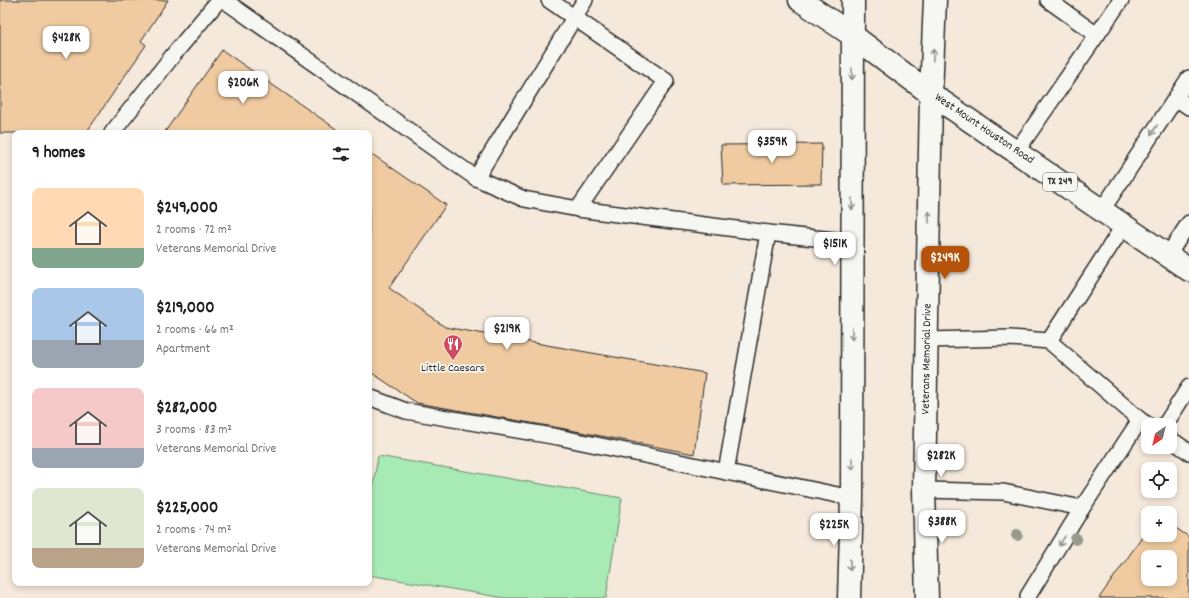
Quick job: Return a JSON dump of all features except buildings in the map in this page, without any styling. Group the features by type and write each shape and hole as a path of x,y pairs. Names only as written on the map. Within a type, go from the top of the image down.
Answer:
{"main road":[{"name":"West Mount Houston Road","path":"800,0 852,35 931,94 1189,270"},
{"path":"849,598 852,498 852,35 854,0"},
{"name":"Veterans Memorial Drive","path":"927,598 924,490 931,94 935,0"}],"lane":[{"path":"114,130 219,0"},
{"path":"224,0 476,178 524,198 578,209 852,242"},
{"path":"549,0 666,81 578,209"},
{"path":"476,178 585,0"},
{"path":"1048,0 1097,35"},
{"path":"1016,152 1121,0"},
{"path":"1102,210 1189,78"},
{"path":"1176,98 1189,107"},
{"path":"1168,255 1189,223"},
{"path":"1049,341 1124,225"},
{"path":"726,472 768,233"},
{"path":"927,340 1010,338 1049,341 1141,420"},
{"path":"1169,418 1189,387"},
{"path":"372,398 406,411 558,437 852,498"},
{"path":"1028,598 1082,508 1141,427"},
{"path":"1177,444 1189,452"},
{"path":"924,490 1003,492 1082,508"}],"green space":[{"path":"378,456 622,498 606,598 505,598 372,576 372,493"}],"place":[{"name":"Little Caesars","path":"453,361"}]}
